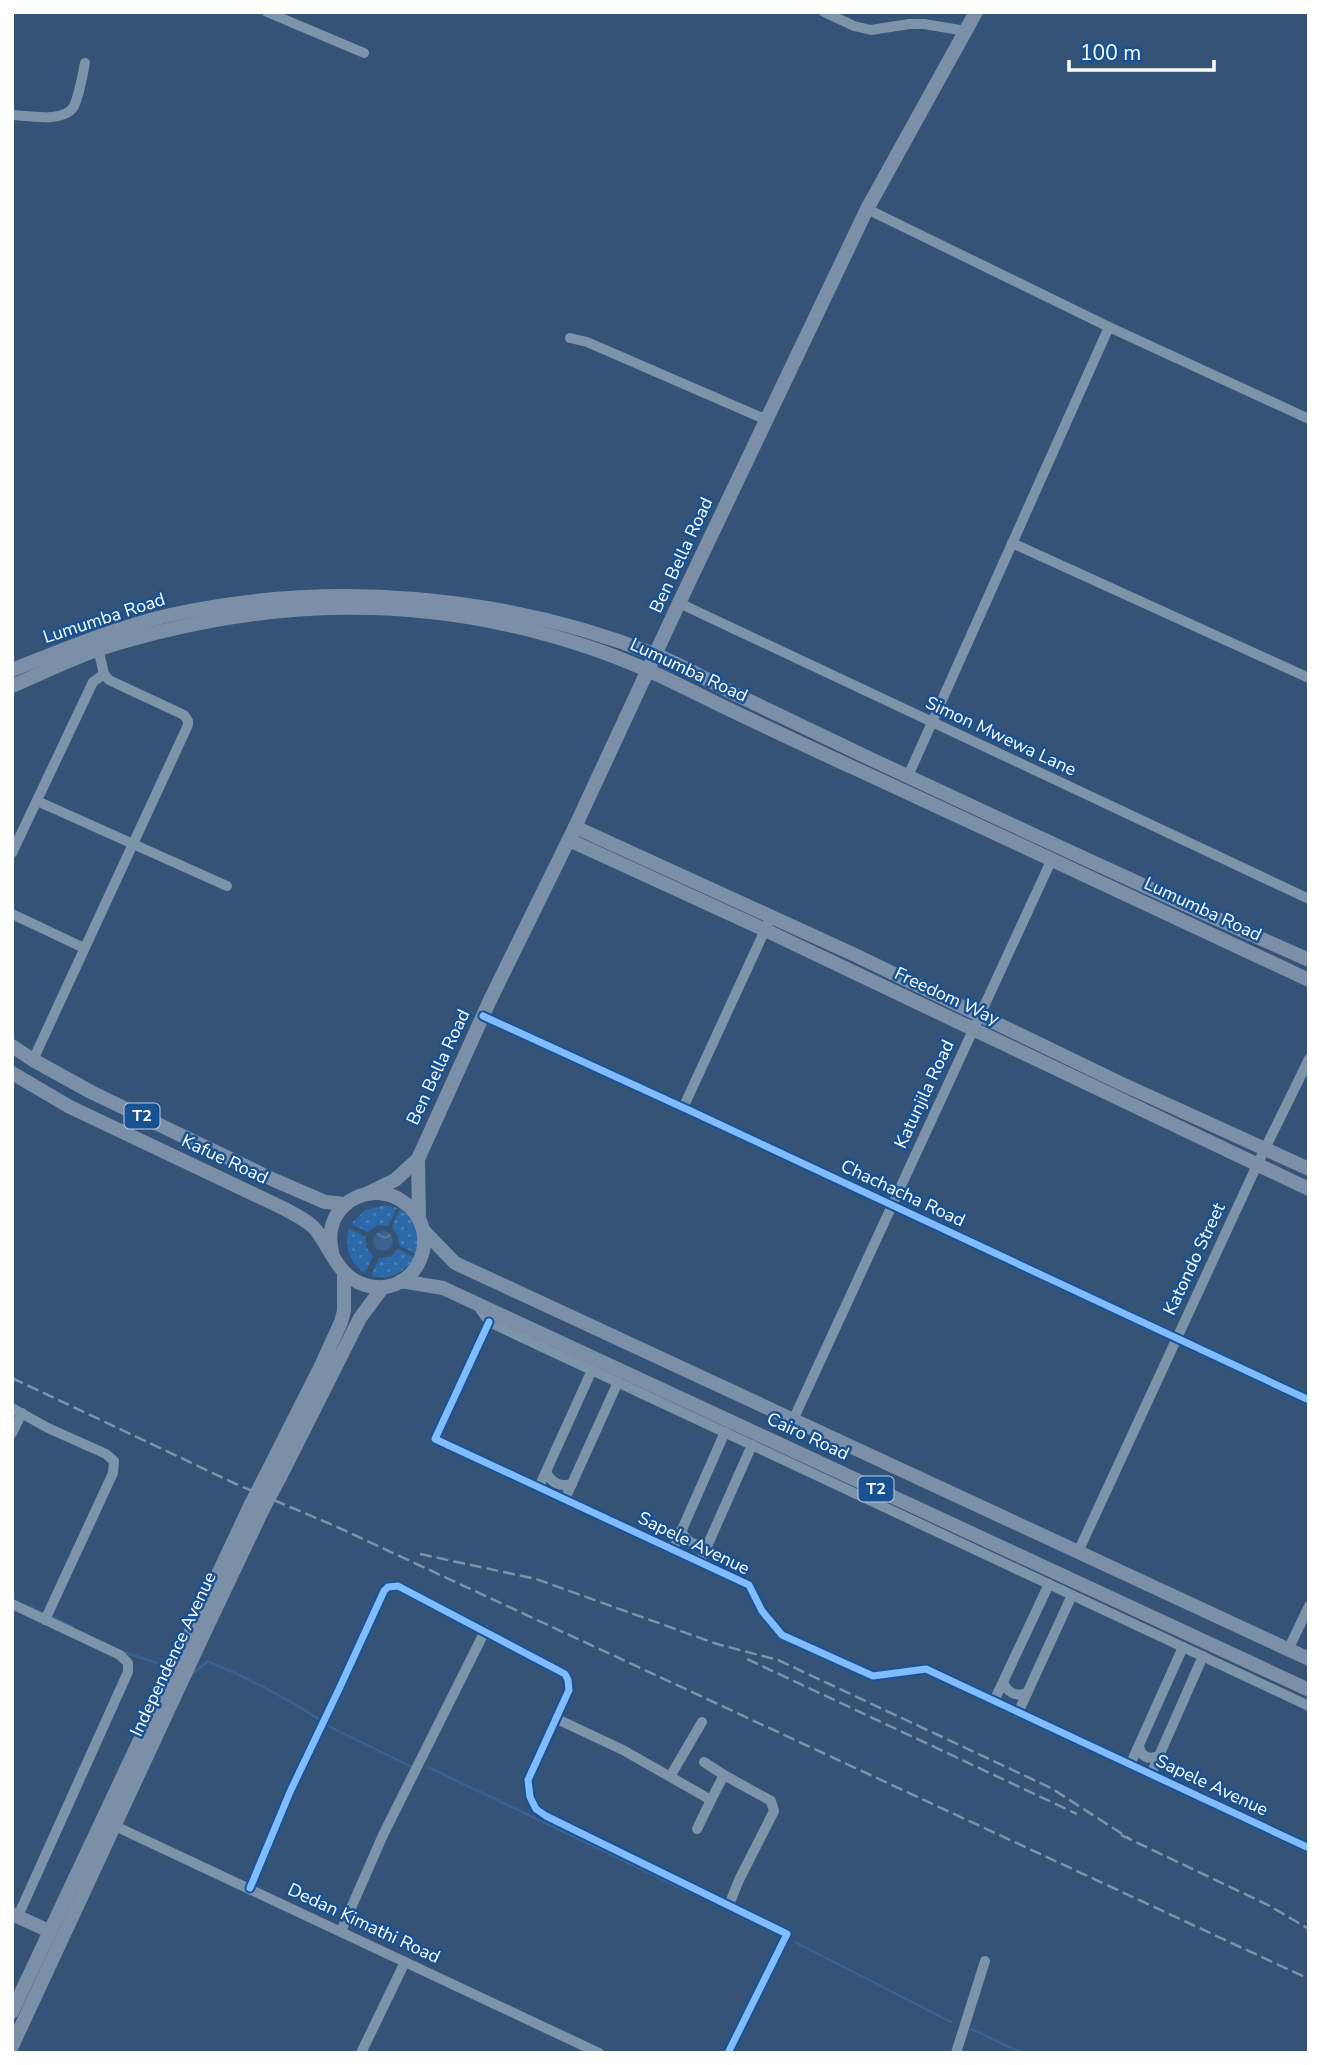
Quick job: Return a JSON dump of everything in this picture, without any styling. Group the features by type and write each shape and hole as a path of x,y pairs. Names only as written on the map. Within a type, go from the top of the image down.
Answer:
{"main road":[{"name":"Ben Bella Road","path":"366,1194 396,1180 418,1158 867,209 976,12"},
{"name":"Lumumba Road","path":"12,686 97,644 167,616 235,603 360,596 491,608 548,620 656,655 1055,846 1309,960"},
{"name":"Lumumba Road","path":"12,670 97,644 273,611 340,607 411,609 479,618 589,647 649,670 777,733 1309,980"},
{"name":"Freedom Way","path":"572,834 768,924 855,955 1120,1083 1309,1169"},
{"name":"Freedom Way","path":"768,924 848,971 1309,1189"},
{"path":"848,971 855,955"},
{"name":"Kafue Road","path":"12,1046 91,1092 274,1180 325,1202 346,1204"},
{"name":"Kafue Road","path":"12,1073 70,1107 285,1209 314,1228 333,1257"},
{"name":"Ben Bella Road","path":"418,1158 422,1226"},
{"path":"385,1193 407,1204 416,1213 422,1226 422,1257 414,1270 401,1281 383,1287 358,1283 344,1273 333,1257 330,1242 331,1228 337,1214 346,1204 366,1194 385,1193"},
{"name":"Cairo Road","path":"422,1226 455,1263 1309,1659"},
{"name":"Independence Avenue","path":"274,1473 341,1322 344,1311 344,1273"},
{"name":"Cairo Road","path":"401,1281 443,1288 591,1363 869,1493 902,1501 998,1546 1095,1598 1164,1623 1185,1640 1256,1666 1309,1690"},
{"name":"Independence Avenue","path":"12,2012 49,1931 274,1473 360,1318 383,1287"},
{"path":"591,1363 603,1348 605,1339 602,1331"},
{"path":"616,1375 613,1352 626,1342"},
{"path":"902,1501 914,1492 916,1484 913,1476"},
{"path":"925,1512 924,1497 929,1490 937,1486"},
{"name":"Independence Avenue","path":"12,2046 115,1825 257,1507"},
{"path":"1164,1623 1176,1614 1178,1606 1175,1598"},
{"path":"1185,1640 1186,1619 1191,1612 1199,1608"},
{"path":"15,1915 49,1931"}],"street":[{"path":"267,12 363,52"},
{"path":"824,12 854,26 871,30 924,24 966,31"},
{"path":"12,116 59,117 68,114 74,106 85,63"},
{"path":"867,209 1109,327 1309,419"},
{"path":"908,776 1109,327"},
{"path":"570,338 587,342 767,420"},
{"path":"1012,543 1309,678"},
{"name":"Simon Mwewa Lane","path":"679,604 1309,899"},
{"path":"33,1060 188,725 184,716 109,680 104,674 97,644"},
{"path":"12,853 93,682 104,674"},
{"path":"37,801 227,886"},
{"name":"Katunjila Road","path":"793,1420 1052,859"},
{"path":"12,914 84,948"},
{"path":"683,1108 768,924"},
{"name":"Chachacha Road","path":"483,1016 1309,1400"},
{"name":"Katondo Street","path":"1078,1552 1257,1165 1309,1059"},
{"path":"476,1303 489,1322 554,1345"},
{"name":"Sapele Avenue","path":"489,1322 435,1438 749,1585 762,1611 782,1635 873,1676 926,1670 1309,1848"},
{"path":"539,1487 591,1363"},
{"path":"565,1499 616,1375"},
{"path":"12,1433 17,1411 106,1454 114,1461 113,1473 46,1619"},
{"path":"695,1412 725,1432 869,1493 1001,1562 1072,1595 1095,1598 1185,1640 1203,1656 1309,1706"},
{"path":"673,1550 725,1432"},
{"path":"700,1562 752,1445"},
{"path":"546,1472 556,1484 572,1484"},
{"path":"681,1530 691,1544 708,1544"},
{"path":"998,1546 1001,1562"},
{"path":"994,1701 1049,1584"},
{"path":"250,1888 290,1792 384,1591 388,1587 398,1586 565,1674 569,1690 528,1780 530,1797 536,1809 787,1934 728,2053"},
{"path":"1018,1713 1072,1595"},
{"path":"12,1604 120,1655 128,1663 128,1672 15,1915"},
{"path":"1289,1650 1309,1606"},
{"path":"341,1931 383,1835 485,1631"},
{"path":"1130,1765 1185,1640"},
{"path":"1151,1774 1203,1656"},
{"path":"1256,1666 1265,1685"},
{"path":"1003,1682 1012,1694 1027,1693"},
{"path":"556,1719 671,1775 711,1800"},
{"path":"671,1775 702,1722"},
{"path":"1139,1746 1140,1753 1145,1758 1159,1756"},
{"path":"704,1762 771,1801 774,1811 729,1905"},
{"path":"697,1829 724,1775"},
{"name":"Dedan Kimathi Road","path":"115,1825 599,2053"},
{"path":"956,2053 985,1961"},
{"path":"361,2053 405,1962"}],"shaded area":[{"path":"385,1205 397,1208 388,1226 377,1225 368,1232 351,1224 365,1210"},
{"path":"400,1209 411,1219 416,1229 416,1254 399,1245 398,1236 392,1227"},
{"path":"349,1228 366,1237 366,1247 373,1256 365,1273 349,1254"},
{"path":"398,1249 415,1258 396,1274 385,1277 371,1276 379,1258 390,1257"}],"water":[{"path":"379,1231 387,1231 393,1241 387,1251 379,1251 373,1245 373,1237"}],"waterway":[{"path":"31,1607 43,1613"},
{"path":"51,1616 73,1627"},
{"path":"123,1652 164,1665"},
{"path":"192,1674 208,1661 266,1688 320,1720"},
{"path":"326,1725 412,1767"},
{"path":"428,1767 687,1891"},
{"path":"795,1942 951,2022"},
{"path":"971,2029 1022,2053"}],"railway":[{"path":"12,1378 1309,1979"},
{"path":"420,1554 536,1579 717,1644 778,1660 1051,1788 1130,1839"},
{"path":"747,1659 1077,1814"},
{"path":"1121,1835 1268,1905 1309,1929"}],"cycle path":[{"path":"483,1016 1309,1400"},
{"path":"489,1322 435,1439 749,1585 762,1611 782,1635 873,1676 926,1669 1309,1848"},
{"path":"250,1888 290,1792 384,1591 388,1587 398,1586 565,1674 569,1690 528,1780 530,1797 536,1809 787,1934 728,2053"}]}
